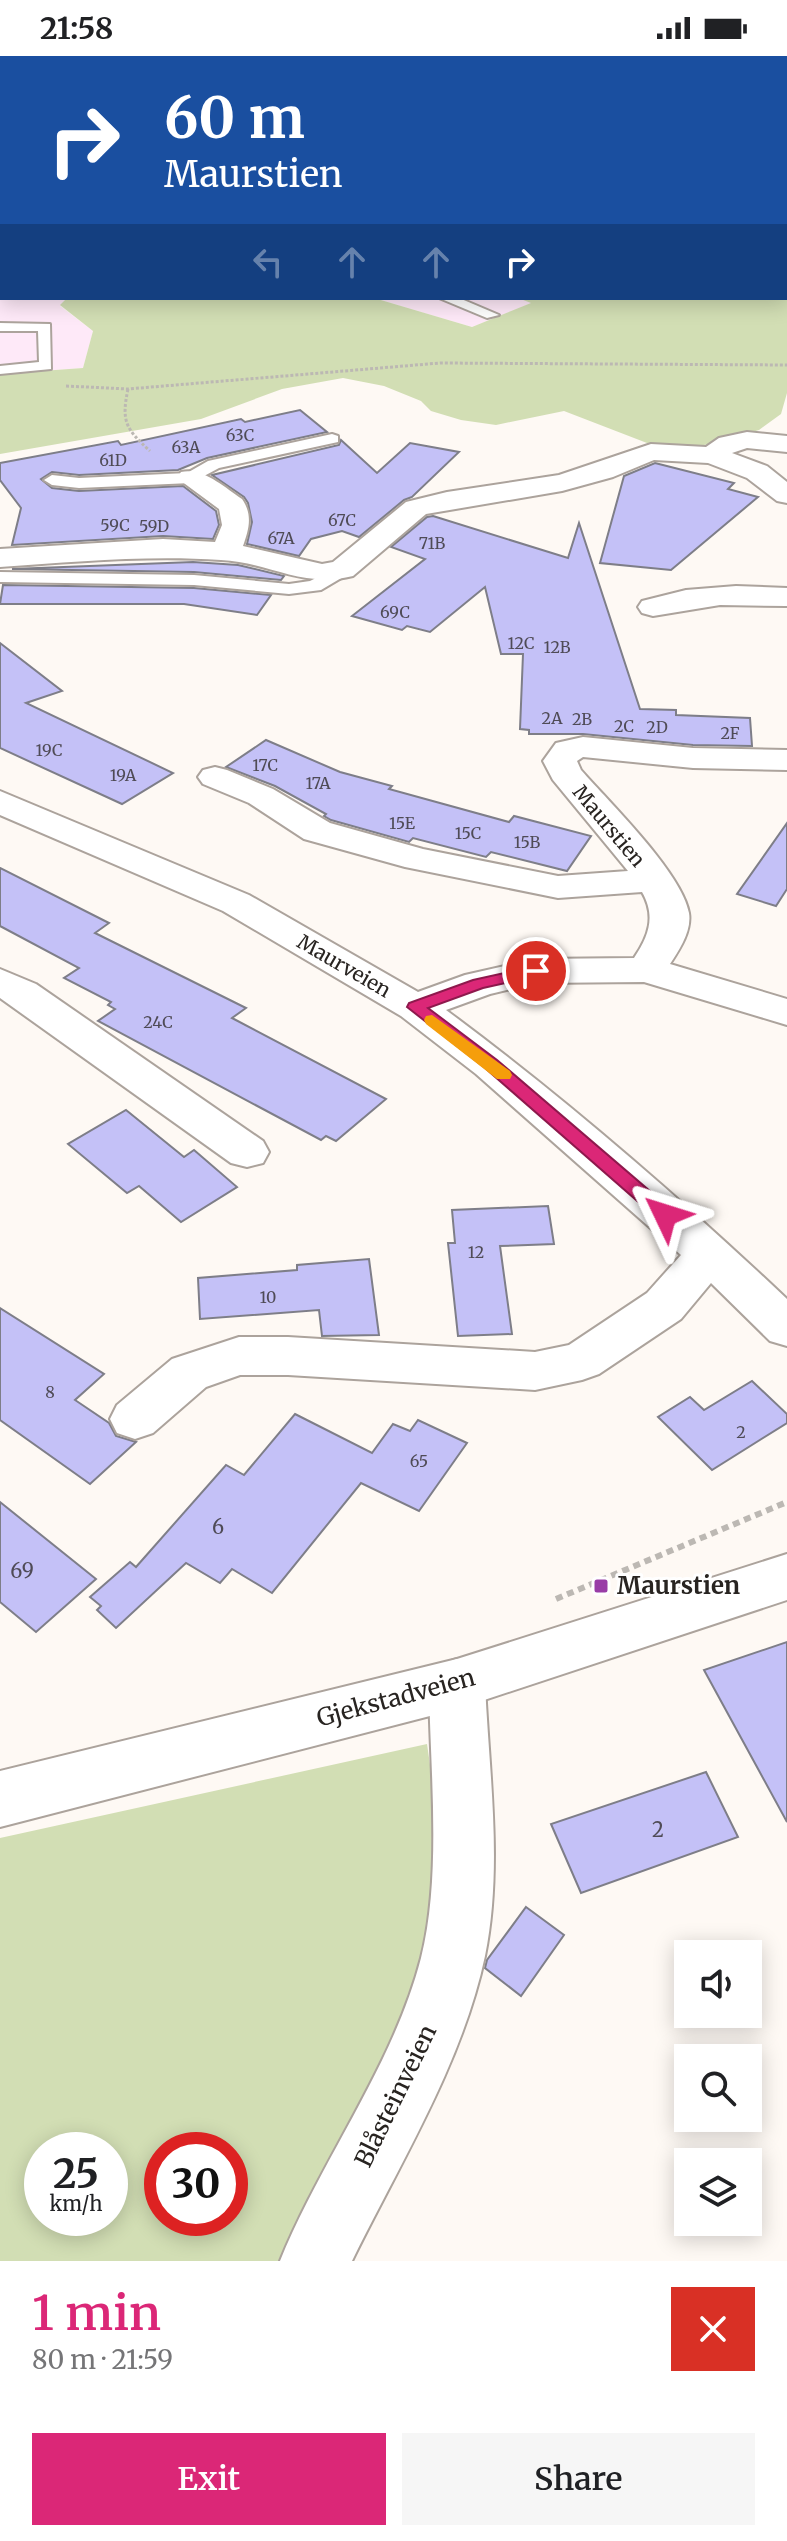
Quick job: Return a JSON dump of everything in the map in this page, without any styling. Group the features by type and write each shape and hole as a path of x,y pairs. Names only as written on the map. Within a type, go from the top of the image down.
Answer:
{"street":[{"path":"712,455 724,443 745,439 787,444"},
{"path":"0,558 163,548 226,551 322,573 342,570 416,508 447,500 562,483 651,452 712,455 757,472 787,495"},
{"path":"191,478 232,505 236,525 226,551"},
{"path":"653,607 704,595 787,597"},
{"name":"Maurstien","path":"646,970 666,939 670,912 654,880 565,773 560,761 568,750 583,747 693,758 787,760"},
{"path":"215,777 261,796 317,831 418,859 558,887 654,880"},
{"name":"Maurveien","path":"0,802 236,903 415,1007 491,1064 709,1253 787,1328"},
{"path":"415,1007 479,984 536,971 646,970 787,1012"},
{"path":"0,981 22,993 247,1152"},
{"path":"135,1419 189,1373 239,1356 288,1356 535,1371 582,1361 664,1306 709,1253"},
{"name":"Gjekstadveien","path":"0,1799 457,1684 787,1577"},
{"name":"Blåsteinveien","path":"315,2261 428,2037 453,1956 463,1885 457,1684"}],"lane":[{"path":"451,300 492,315"},
{"path":"0,327 45,327 46,366 0,370"},
{"path":"52,480 79,483 191,478 214,464 332,439"},
{"path":"0,577 194,580 289,589 315,586 342,570"}],"path":[{"path":"46,366 51,383 59,386 128,389 440,363 787,365"},
{"path":"128,389 121,417 126,429 172,470 191,478"},
{"path":"547,1602 787,1502"}],"shaded area":[{"path":"0,300 65,300 60,306 93,331 83,368 0,374"},
{"path":"381,300 524,300 532,303 472,327"}],"green space":[{"path":"65,300 381,300 472,327 531,303 523,300 787,300 787,393 781,414 759,430 694,447 647,443 564,411 496,425 461,420 431,411 421,401 384,386 343,378 282,389 201,419 0,454 0,374 83,368 93,331 60,305"},
{"path":"427,1744 445,1868 418,2001 284,2261 0,2261 0,1838"}],"building":[{"path":"300,410 327,432 207,458 178,470 79,475 52,472 41,479 52,488 79,491 183,486 216,511 219,525 213,539 163,536 12,545 21,508 0,480 0,463 118,441 121,445 241,419 245,422"},
{"path":"341,440 377,473 410,443 459,452 412,497 404,500 359,537 342,531 311,539 299,556 247,544 252,522 248,503 212,475 339,445"},
{"path":"655,463 734,483 728,489 758,497 671,570 600,563 624,476"},
{"path":"433,516 568,558 579,523 640,709 676,710 676,715 750,718 752,746 693,745 583,734 529,734 529,730 520,729 523,654 501,654 485,587 430,632 407,626 402,630 352,616 425,559 391,547 427,517"},
{"path":"193,562 238,565 284,576 281,580 194,572 12,569"},
{"path":"3,585 194,588 271,595 257,615 184,604 0,604"},
{"path":"0,643 62,691 26,703 173,773 122,804 0,748"},
{"path":"266,740 340,772 392,786 389,789 509,822 514,816 591,836 567,871 491,852 486,857 413,838 409,842 331,820 324,816 326,814 275,786 226,767"},
{"path":"787,823 787,889 776,906 737,894"},
{"path":"0,868 109,923 95,933 246,1008 232,1018 386,1099 336,1141 326,1136 321,1140 98,1021 115,1009 108,1005 111,1002 64,978 79,968 0,926"},
{"path":"126,1110 184,1157 194,1150 237,1187 181,1222 139,1186 127,1193 68,1144"},
{"path":"548,1206 554,1244 500,1246 512,1334 458,1336 448,1243 455,1243 452,1210"},
{"path":"369,1259 379,1335 322,1336 319,1310 200,1319 198,1278 297,1270 297,1265"},
{"path":"0,1308 104,1374 75,1400 109,1423 116,1436 136,1442 90,1484 0,1420"},
{"path":"752,1381 787,1414 787,1423 712,1470 658,1417 690,1397 704,1410"},
{"path":"295,1414 372,1453 393,1424 410,1431 418,1420 467,1443 419,1511 361,1483 272,1593 232,1569 220,1583 186,1563 116,1628 97,1610 101,1606 90,1597 130,1562 136,1567 226,1465 244,1475"},
{"path":"0,1502 96,1579 36,1632 0,1602"},
{"path":"787,1642 787,1822 704,1670"},
{"path":"706,1772 738,1837 581,1893 551,1824"},
{"path":"526,1907 564,1935 521,1996 485,1968 487,1960"}],"slow traffic":[{"path":"432,1020 504,1075"}],"place":[{"name":"Maurstien","path":"601,1586"}],"route":[{"path":"536,971 479,984 415,1007 491,1064 665,1215"}]}
